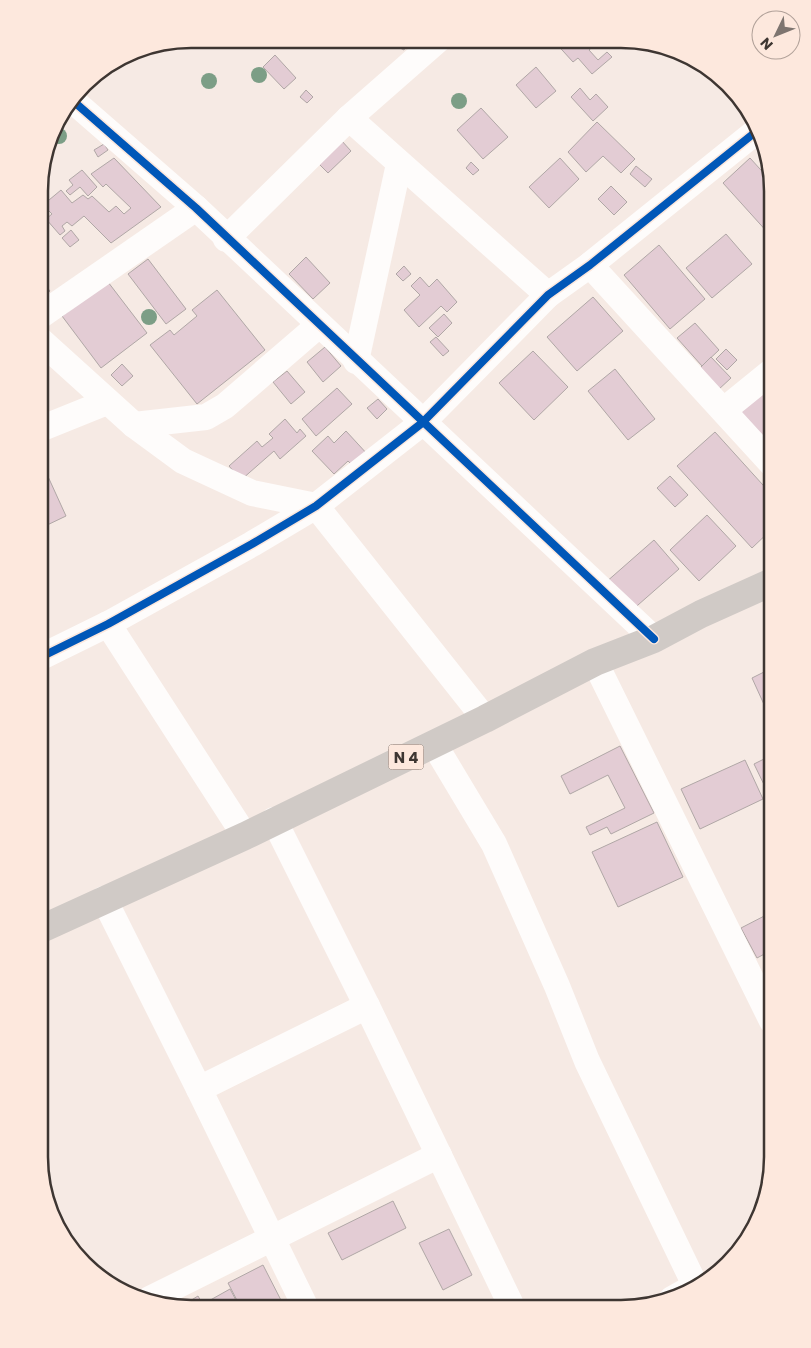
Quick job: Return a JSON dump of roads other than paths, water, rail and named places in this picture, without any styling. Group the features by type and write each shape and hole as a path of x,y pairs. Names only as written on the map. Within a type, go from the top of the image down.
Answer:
{"main road":[{"name":"N 4","path":"48,926 246,836 274,820 434,744 595,662 654,639 701,614 764,586"}],"street":[{"path":"226,239 349,118 431,47"},
{"path":"77,104 196,208 226,239 654,639"},
{"path":"349,118 548,296"},
{"path":"48,654 108,624 316,506 422,423 548,296 590,265 752,135"},
{"path":"356,361 400,164"},
{"path":"48,310 196,208"},
{"path":"590,265 764,455"},
{"path":"134,425 206,417 225,406 319,326"},
{"path":"48,347 134,425 183,461 252,493 316,506 484,719"},
{"path":"724,410 764,378"},
{"path":"48,426 107,402"},
{"path":"108,624 246,836"},
{"path":"595,662 763,1003"},
{"path":"434,744 494,844 557,986 587,1061 693,1280"},
{"path":"274,820 367,1006 509,1300"},
{"path":"104,899 302,1300"},
{"path":"199,1089 367,1006"},
{"path":"156,1296 439,1155"}]}
